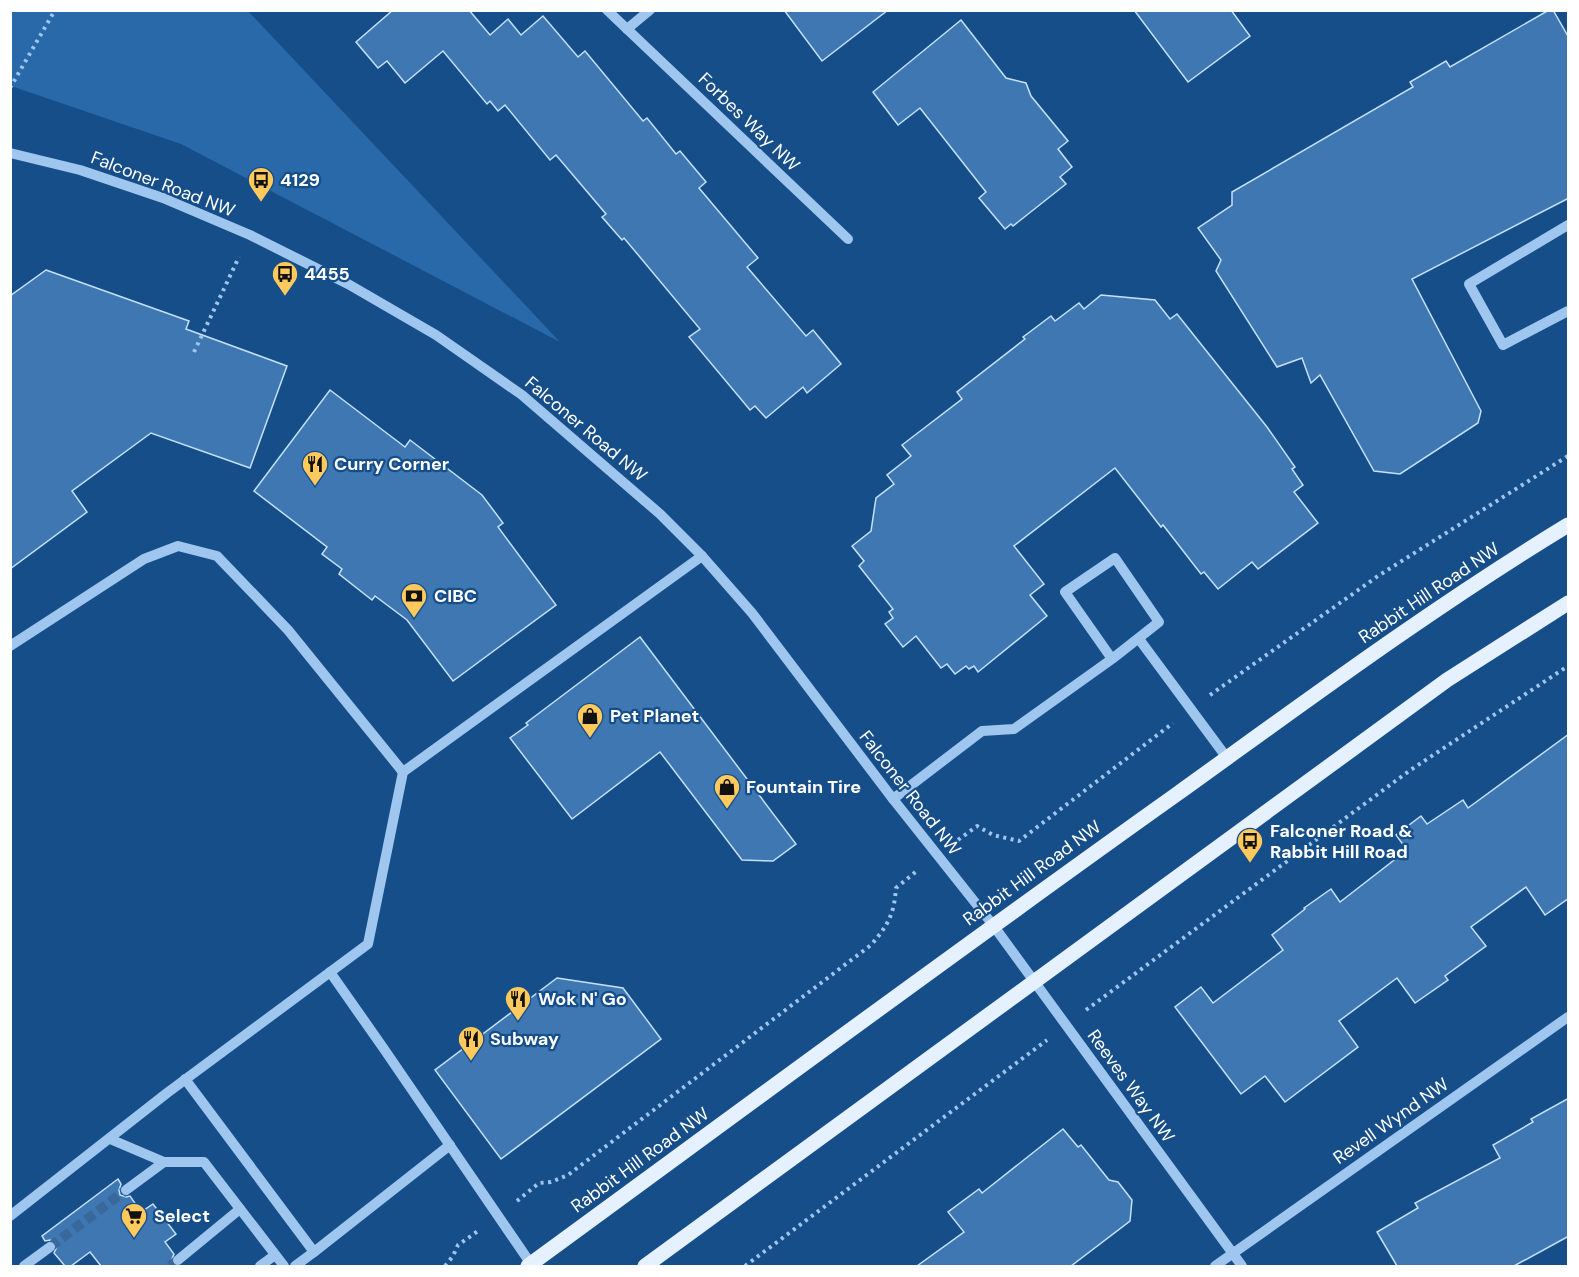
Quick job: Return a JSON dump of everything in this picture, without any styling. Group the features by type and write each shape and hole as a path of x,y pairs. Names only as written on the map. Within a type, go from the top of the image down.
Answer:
{"main road":[{"name":"Rabbit Hill Road NW","path":"529,1265 993,925 1227,758 1517,556 1569,525"},
{"path":"645,1266 1447,680 1569,603"}],"street":[{"name":"Forbes Way NW","path":"607,10 848,239"},
{"path":"627,29 650,10"},
{"name":"Falconer Road NW","path":"10,153 80,170 163,198 250,235 348,284 427,329 522,394 660,514 702,556 752,613 893,799 993,925"},
{"path":"1569,225 1469,284 1503,345 1569,310"},
{"path":"10,646 144,559 178,546 217,556 288,630 403,772"},
{"path":"10,1216 185,1079 368,944 403,772 702,556"},
{"path":"893,799 982,731 1014,729 1112,659 1159,622 1115,558 1065,592 1112,659"},
{"path":"1139,639 1227,758"},
{"name":"Reeves Way NW","path":"993,925 1242,1266"},
{"path":"330,972 450,1145 529,1265"},
{"name":"Revell Wynd NW","path":"1215,1266 1569,1017"},
{"path":"185,1079 314,1252"},
{"path":"110,1139 164,1162 204,1162 284,1266"},
{"path":"295,1266 450,1145"},
{"path":"126,1190 164,1162"},
{"path":"178,1260 240,1209"},
{"path":"24,1266 50,1247"},
{"path":"260,1266 275,1255"}],"path":[{"path":"10,88 55,10"},
{"path":"194,352 250,235"},
{"path":"445,1266 458,1245 539,1183 551,1182 568,1175 871,945 884,930 894,910 896,888 977,826 993,836 1019,841 1191,710 1378,576 1569,456"},
{"path":"745,1266 1409,771 1569,666"}],"shaded area":[{"path":"11,10 248,11 560,342 181,144 11,86"}],"building":[{"path":"393,10 469,10 490,35 508,19 521,35 543,16 578,57 585,51 643,121 647,118 676,154 680,151 706,182 699,188 758,258 747,267 806,336 813,330 841,364 807,393 803,387 766,418 755,406 750,410 689,337 700,329 624,238 622,240 602,217 606,214 556,155 550,160 505,105 498,111 490,101 487,104 443,51 405,83 387,61 378,68 356,42"},
{"path":"784,10 888,10 822,61"},
{"path":"1134,10 1231,10 1250,36 1188,82"},
{"path":"1549,10 1553,10 1569,38 1569,198 1412,279 1481,411 1478,423 1400,474 1374,471 1320,375 1311,383 1302,358 1277,367 1216,271 1221,260 1198,228 1232,205 1232,192 1413,87 1410,82 1446,61 1450,67"},
{"path":"961,20 1006,78 1026,83 1031,96 1068,141 1058,149 1072,167 1060,177 1066,184 1013,226 1011,224 1005,229 979,198 986,192 920,108 898,125 873,92"},
{"path":"46,270 189,321 186,329 287,366 250,468 151,433 72,491 87,512 10,569 10,296"},
{"path":"1101,295 1155,300 1170,319 1177,314 1267,427 1295,467 1292,469 1303,485 1294,492 1318,523 1258,569 1252,562 1218,589 1204,572 1201,574 1115,468 1014,546 1044,584 1030,595 1047,616 978,672 974,666 969,669 966,666 955,674 947,664 941,668 916,636 903,647 885,624 893,618 889,612 893,609 859,566 864,561 852,546 871,531 876,498 894,484 887,475 911,456 902,445 962,399 957,392 1025,339 1023,337 1051,316 1055,321 1079,303 1084,309"},
{"path":"330,390 405,447 410,440 482,495 503,523 498,527 556,605 453,681 407,620 375,596 372,600 339,574 342,569 322,554 327,547 254,491"},
{"path":"640,637 796,844 773,861 742,860 660,752 572,819 510,738 528,725 526,723"},
{"path":"1569,734 1569,898 1545,915 1526,887 1471,927 1486,946 1445,976 1448,980 1415,1003 1397,978 1339,1021 1358,1047 1285,1102 1265,1076 1241,1094 1175,1007 1201,987 1213,1003 1283,950 1272,935 1304,908 1331,889 1340,902 1407,850 1396,835 1421,816 1427,824 1463,800 1468,808"},
{"path":"557,978 623,988 661,1039 501,1159 435,1070"},
{"path":"1569,1098 1569,1236 1514,1266 1397,1266 1377,1232 1418,1208 1415,1203 1500,1158 1493,1145 1533,1122 1531,1119"},
{"path":"1063,1129 1078,1147 1081,1145 1109,1180 1118,1182 1132,1200 1130,1221 1071,1266 917,1266 964,1232 948,1212 979,1189 982,1193"},
{"path":"118,1179 121,1184 120,1195 130,1196 141,1212 153,1204 176,1234 165,1242 174,1254 171,1261 175,1266 101,1266 90,1252 71,1266 65,1266 54,1253 57,1247 56,1242 45,1241 42,1236"}],"tunnel":[{"path":"50,1247 126,1190"},
{"path":"170,1266 178,1260"}],"place":[{"name":"4129","path":"261,203"},
{"name":"4455","path":"285,297"},
{"name":"Curry Corner","path":"315,487"},
{"name":"CIBC","path":"414,619"},
{"name":"Pet Planet","path":"590,739"},
{"name":"Fountain Tire","path":"727,810"},
{"name":"Falconer Road & Rabbit Hill Road","path":"1250,864"},
{"name":"Wok N' Go","path":"518,1022"},
{"name":"Subway","path":"471,1062"},
{"name":"Select","path":"134,1239"}]}
